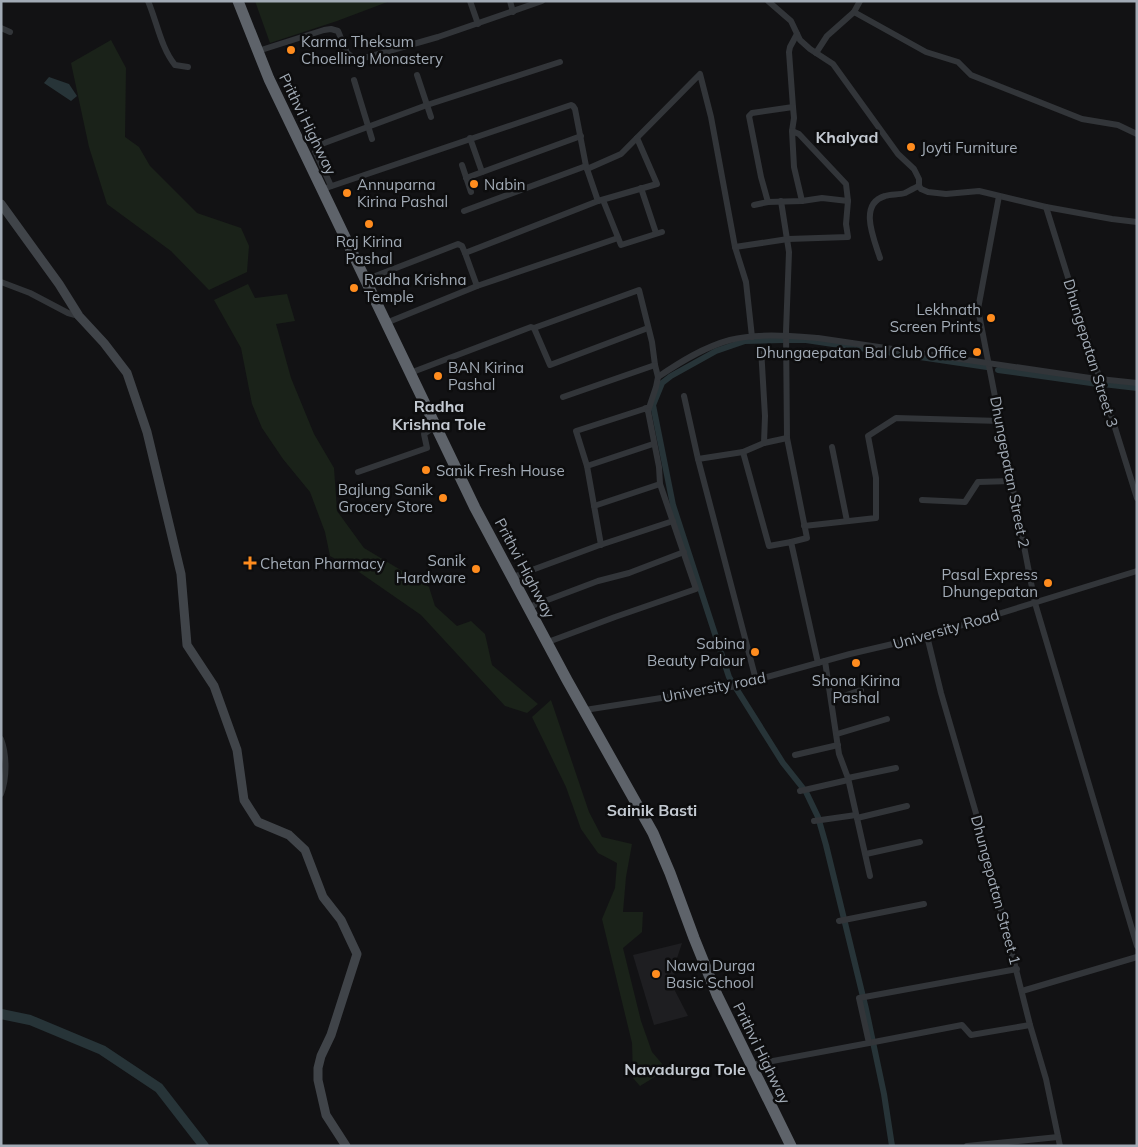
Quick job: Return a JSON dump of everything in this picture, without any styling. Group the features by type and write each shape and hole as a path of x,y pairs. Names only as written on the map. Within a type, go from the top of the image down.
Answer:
{"highway":[{"name":"Prithvi Highway","path":"238,1 269,79 327,188 365,280 475,508 653,833 725,1013 791,1146"}],"street":[{"path":"148,1 164,46 175,66 188,67"},
{"path":"470,1 478,24"},
{"path":"510,1 513,12"},
{"path":"258,51 331,29 338,31 347,53 355,58 368,57 438,37 542,1"},
{"path":"768,1 791,21 800,40 833,64 898,154 914,169 921,189 928,192 946,194 978,191 1046,207 1137,222"},
{"path":"814,51 827,36 854,12 860,1"},
{"path":"854,12 926,52 958,62 971,75 1082,119 1118,125 1137,134"},
{"path":"1,28 10,32"},
{"path":"797,34 789,52 793,107 794,166 802,201"},
{"path":"560,62 427,105 316,147 315,150 327,188 568,105 573,106 575,109 587,168 622,245 659,233 641,188"},
{"path":"464,211 587,168 621,154 700,74 711,117 735,247 746,282 752,337"},
{"path":"417,75 431,117"},
{"path":"354,80 372,139"},
{"path":"768,202 761,177 750,116 752,112 793,107"},
{"path":"735,247 788,239 848,237 846,184 799,134 792,131"},
{"path":"466,178 581,136"},
{"path":"470,138 482,172"},
{"path":"466,253 600,200 657,184 637,138"},
{"path":"462,165 471,192"},
{"path":"880,258 870,226 870,209 876,200 885,196 906,193 919,186"},
{"name":"Dhungepatan Street 2","path":"999,196 978,309 1034,603 1137,946"},
{"path":"754,205 768,202 802,201 822,198 848,201"},
{"path":"743,452 769,546 807,538 787,438 786,336 789,252 781,202"},
{"path":"1,204 59,284 79,316 104,343 127,373 147,432 182,574 187,645 214,686 237,750 244,800 258,822 289,835 305,850 323,897 341,920 357,954 318,1068 318,1080 326,1116 346,1146"},
{"name":"Dhungepatan Street 3","path":"1046,207 1137,498"},
{"path":"386,323 477,286 512,276 618,238"},
{"path":"365,280 458,244 462,246 466,253 477,286"},
{"path":"1,282 68,313 79,316"},
{"path":"410,373 531,327 534,328 639,290 652,342 658,377 648,410 653,444 659,467 660,484 696,590 548,642"},
{"path":"534,328 550,365 648,328"},
{"path":"658,377 706,349 730,340 786,336 818,338 1137,383"},
{"path":"760,348 765,416 764,443"},
{"path":"563,397 655,365"},
{"path":"684,396 698,459 756,680"},
{"path":"600,545 587,466 576,431 646,408 648,410"},
{"path":"804,526 876,518 876,478 868,436 896,418 1000,421"},
{"path":"358,472 427,448 424,434 435,426"},
{"path":"698,459 743,452 764,443 787,438"},
{"path":"587,466 653,444"},
{"path":"832,448 847,521"},
{"path":"922,500 966,502 978,482 1011,481"},
{"path":"594,506 660,484"},
{"path":"513,577 673,521"},
{"path":"791,542 832,700 839,754 848,779 870,876"},
{"path":"530,607 598,581 629,573 684,552"},
{"name":"University Road","path":"840,657 926,636 1137,571"},
{"name":"Dhungepatan Street 1","path":"926,636 980,827 1030,1025 1046,1079 1060,1146"},
{"name":"University road","path":"586,710 730,686 840,657"},
{"path":"832,700 861,690"},
{"path":"837,734 886,719"},
{"path":"1,738 5,749 5,771 1,794"},
{"path":"795,755 838,745"},
{"path":"800,791 896,768"},
{"path":"814,820 856,816 907,806"},
{"path":"866,854 920,842"},
{"path":"839,921 924,904"},
{"path":"1022,991 1137,957"},
{"path":"869,1043 859,998 1017,969"},
{"path":"751,1065 962,1025 971,1035 1030,1025"},
{"path":"967,1146 1058,1137"}],"shaded area":[{"path":"255,1 390,1 270,43"},
{"path":"111,40 126,68 125,137 139,147 150,166 197,213 241,228 249,246 247,272 209,290 171,251 107,204 89,147 71,63"},
{"path":"49,77 69,84 77,96 71,101 44,83"},
{"path":"248,284 255,298 287,294 295,321 276,324 291,378 314,434 334,468 337,511 364,548 429,587 435,606 457,626 471,621 485,634 492,665 538,704 527,713 505,706 421,615 359,572 330,556 325,532 310,492 283,459 262,428 252,404 241,348 214,300"},
{"path":"551,700 589,812 602,837 632,844 626,877 623,912 643,912 642,932 623,948 641,1021 652,1052 663,1065 661,1073 640,1086 633,1078 632,1043 602,919 615,888 617,863 598,853 581,829 566,787 532,717"},
{"name":"Nawa Durga Basic School","path":"682,943 676,961 673,987 688,1016 654,1025 633,955"}],"waterway":[{"path":"783,340 745,341 716,351 662,383 653,405 673,505 729,677 783,763 806,792 818,817 866,1009 884,1094 892,1146"},
{"path":"788,340 806,340 987,367"},
{"path":"998,370 1098,384"},
{"path":"1103,384 1137,388"},
{"path":"1,1014 30,1020 102,1050 159,1088 204,1146"}],"place":[{"name":"Karma Theksum Choelling Monastery","path":"291,50"},
{"name":"Joyti Furniture","path":"911,147"},
{"name":"Nabin","path":"474,184"},
{"name":"Annuparna Kirina Pashal","path":"347,193"},
{"name":"Raj Kirina Pashal","path":"369,224"},
{"name":"Radha Krishna Temple","path":"354,288"},
{"name":"Lekhnath Screen Prints","path":"991,318"},
{"name":"Dhungaepatan Bal Club Office","path":"977,352"},
{"name":"BAN Kirina Pashal","path":"438,376"},
{"name":"Sanik Fresh House","path":"426,470"},
{"name":"Bajlung Sanik Grocery Store","path":"443,498"},
{"name":"Chetan Pharmacy","path":"250,563"},
{"name":"Sanik Hardware","path":"476,569"},
{"name":"Pasal Express Dhungepatan","path":"1048,583"},
{"name":"Sabina Beauty Palour","path":"755,652"},
{"name":"Shona Kirina Pashal","path":"856,663"},
{"name":"Nawa Durga Basic School","path":"656,974"}],"district":[{"name":"Khalyad","path":"847,137"},
{"name":"Radha Krishna Tole","path":"439,415"},
{"name":"Sainik Basti","path":"652,810"},
{"name":"Navadurga Tole","path":"685,1069"}]}
